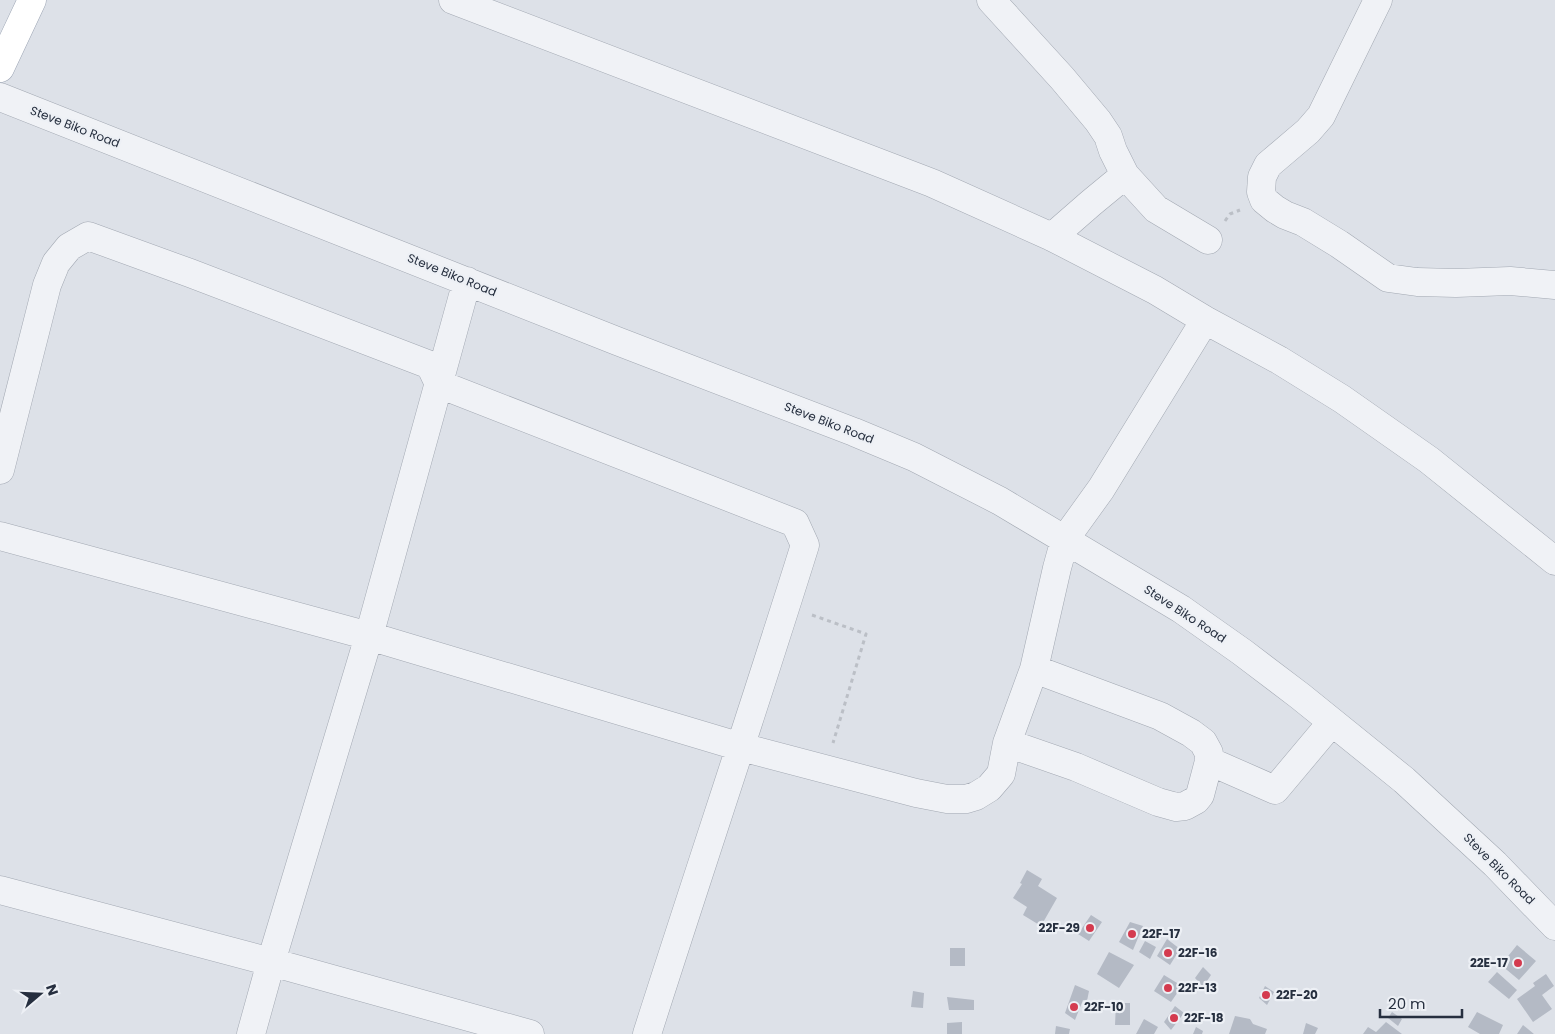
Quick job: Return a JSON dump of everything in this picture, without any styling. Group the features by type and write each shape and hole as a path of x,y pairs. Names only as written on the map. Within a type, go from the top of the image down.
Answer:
{"main road":[{"path":"0,68 32,0"}],"street":[{"path":"453,0 932,183 1052,237 1155,290 1205,320 1279,360 1342,399 1429,460 1555,561"},
{"path":"992,0 1098,121 1108,136 1125,176 1156,209 1208,240"},
{"path":"1378,0 1321,116 1308,131 1268,165 1261,182 1261,192 1264,200 1285,215 1302,222 1339,244 1388,278 1417,282 1510,281 1555,285"},
{"name":"Steve Biko Road","path":"0,97 617,341 854,432 914,457 1000,500 1181,609 1242,652 1404,780 1469,839 1555,926"},
{"path":"1052,237 1125,176"},
{"path":"0,470 47,285 56,262 69,246 88,236 430,365 439,384 795,523 805,545 647,1034"},
{"path":"251,1034 369,636 467,281"},
{"path":"0,536 369,636 741,747 916,793 947,799 966,799 984,792 1001,774 1007,743 1034,669 1065,539 1101,489 1205,320"},
{"path":"1007,743 1076,767 1158,802 1176,807 1185,806 1196,800 1200,795 1209,761 1209,753 1202,742 1191,733 1160,716 1034,669"},
{"path":"1209,761 1275,790 1332,722"},
{"path":"0,890 271,962 530,1034"}],"path":[{"path":"1208,240 1230,214 1264,200"},
{"path":"786,605 866,634 825,769"}],"building":[{"path":"1027,870 1042,879 1038,886 1057,898 1041,926 1023,915 1027,907 1013,898 1022,884 1020,883"},
{"name":"22F-29","path":"1091,915 1102,922 1089,941 1078,934"},
{"name":"22F-17","path":"1130,922 1143,926 1133,950 1119,942"},
{"name":"22F-16","path":"1167,939 1180,949 1170,965 1157,956"},
{"path":"1145,941 1156,947 1150,959 1139,952"},
{"name":"22E-17","path":"1517,945 1536,961 1519,980 1501,965"},
{"path":"950,948 965,948 965,966 950,966"},
{"path":"1109,952 1134,965 1119,988 1097,974"},
{"path":"1203,967 1211,975 1203,987 1195,978"},
{"path":"1497,972 1517,990 1509,999 1488,982"},
{"path":"1546,974 1554,986 1542,995 1552,1009 1533,1022 1517,999 1535,986 1533,983"},
{"name":"22F-13","path":"1164,975 1182,986 1171,1002 1154,991"},
{"name":"22F-10","path":"1075,985 1089,991 1087,1001 1083,1000 1075,1020 1065,1013"},
{"name":"22F-20","path":"1265,986 1274,992 1267,1005 1259,998"},
{"path":"913,991 924,993 923,1008 911,1007"},
{"path":"947,997 974,1000 974,1010 949,1010"},
{"path":"1116,1003 1130,1003 1130,1025 1115,1025"},
{"name":"22F-18","path":"1175,1006 1184,1013 1171,1030 1164,1022"},
{"path":"1392,1012 1402,1019 1398,1026 1388,1018"},
{"path":"1477,1012 1503,1025 1499,1034 1480,1034 1468,1027"},
{"path":"1235,1016 1250,1019 1253,1024 1267,1029 1265,1034 1229,1034"},
{"path":"1144,1019 1158,1027 1154,1034 1136,1034"},
{"path":"962,1022 962,1034 947,1034 947,1023"},
{"path":"1386,1022 1402,1034 1363,1034 1368,1027 1376,1032"},
{"path":"1306,1023 1318,1028 1315,1034 1303,1034"},
{"path":"1523,1025 1534,1034 1517,1034"},
{"path":"1056,1026 1070,1029 1069,1034 1055,1034"},
{"path":"1196,1027 1203,1031 1202,1034 1193,1034"}],"place":[{"name":"22F-29","path":"1090,928"},
{"name":"22F-17","path":"1132,934"},
{"name":"22F-16","path":"1168,953"},
{"name":"22E-17","path":"1518,963"},
{"name":"22F-13","path":"1168,988"},
{"name":"22F-20","path":"1266,995"},
{"name":"22F-10","path":"1074,1007"},
{"name":"22F-18","path":"1174,1018"}]}
